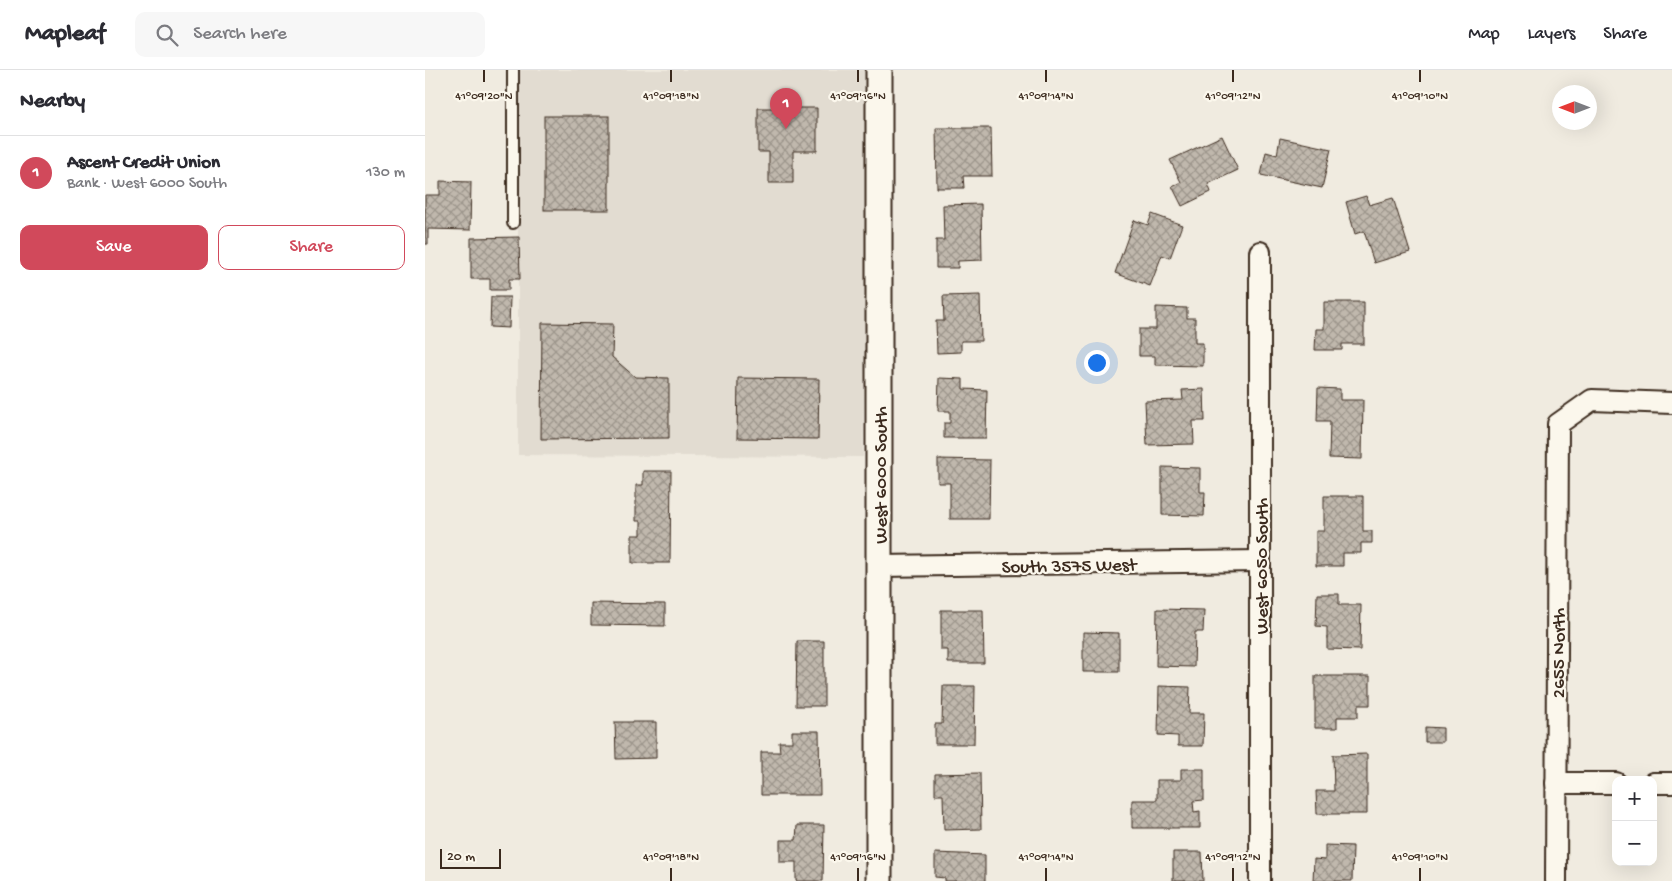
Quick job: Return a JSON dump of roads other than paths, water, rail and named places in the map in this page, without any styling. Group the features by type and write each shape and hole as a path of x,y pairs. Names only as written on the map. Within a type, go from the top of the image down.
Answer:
{"street":[{"name":"West 6000 South","path":"879,70 879,881"},
{"name":"West 6050 South","path":"1260,252 1260,881"},
{"name":"2655 North","path":"1556,881 1558,424 1591,400 1672,403"},
{"name":"South 3575 West","path":"879,566 1260,562"},
{"path":"1557,783 1612,783"},
{"path":"1657,783 1672,783"}],"lane":[{"path":"513,70 513,223"}],"place":[{"name":"Ascent Credit Union","path":"786,129"}]}
